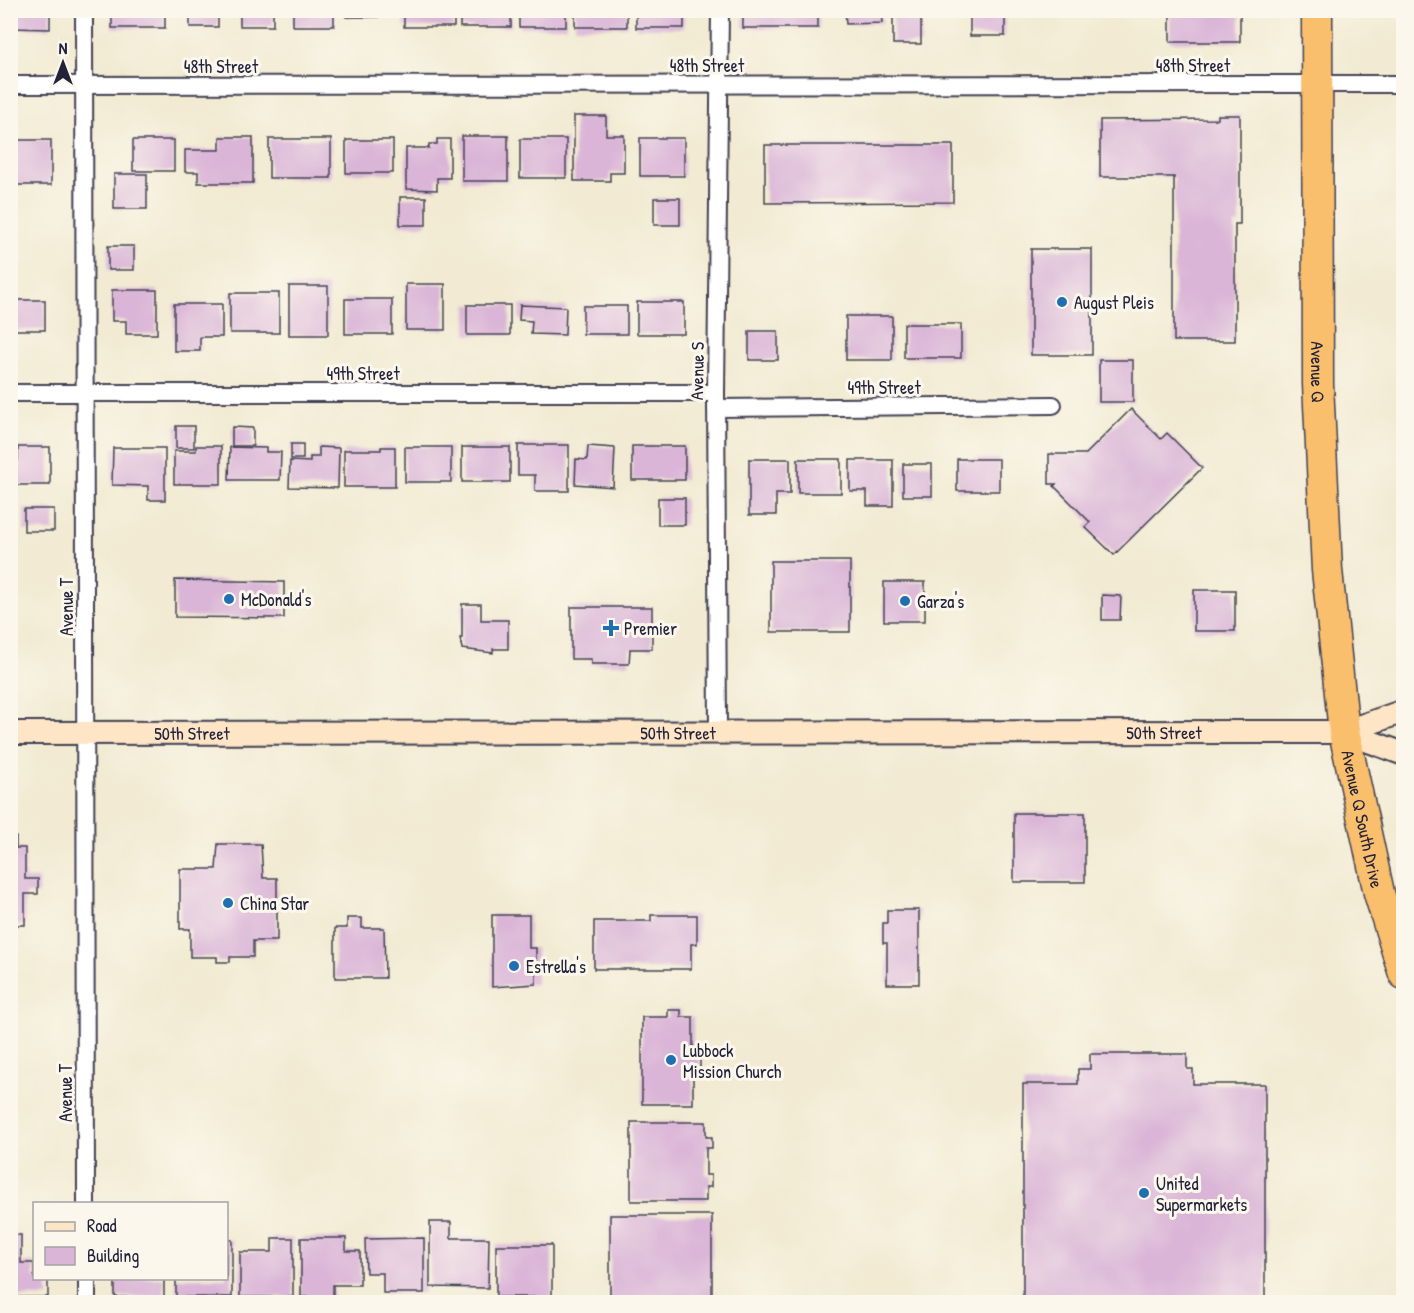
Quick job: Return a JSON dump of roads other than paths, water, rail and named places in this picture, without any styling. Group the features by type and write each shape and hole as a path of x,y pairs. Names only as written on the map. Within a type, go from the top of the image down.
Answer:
{"highway":[{"name":"Avenue Q","path":"1317,10 1321,476 1327,570 1344,732"},
{"name":"Avenue Q South Drive","path":"1344,732 1379,893 1404,974"}],"main road":[{"name":"50th Street","path":"10,733 1344,732 1404,711"},
{"name":"50th Street","path":"1344,732 1404,754"}],"street":[{"name":"Avenue T","path":"84,10 86,1202"},
{"name":"Avenue S","path":"718,732 716,400 720,10"},
{"name":"48th Street","path":"10,85 1404,84"},
{"name":"49th Street","path":"10,393 1053,405"},
{"path":"87,1280 87,1302"}],"place":[{"name":"August Pleis","path":"1062,302"},
{"name":"McDonald's","path":"229,599"},
{"name":"Garza's","path":"905,601"},
{"name":"Premier","path":"611,628"},
{"name":"China Star","path":"228,903"},
{"name":"Estrella's","path":"514,966"},
{"name":"Lubbock Mission Church","path":"671,1060"},
{"name":"United Supermarkets","path":"1144,1193"}]}
